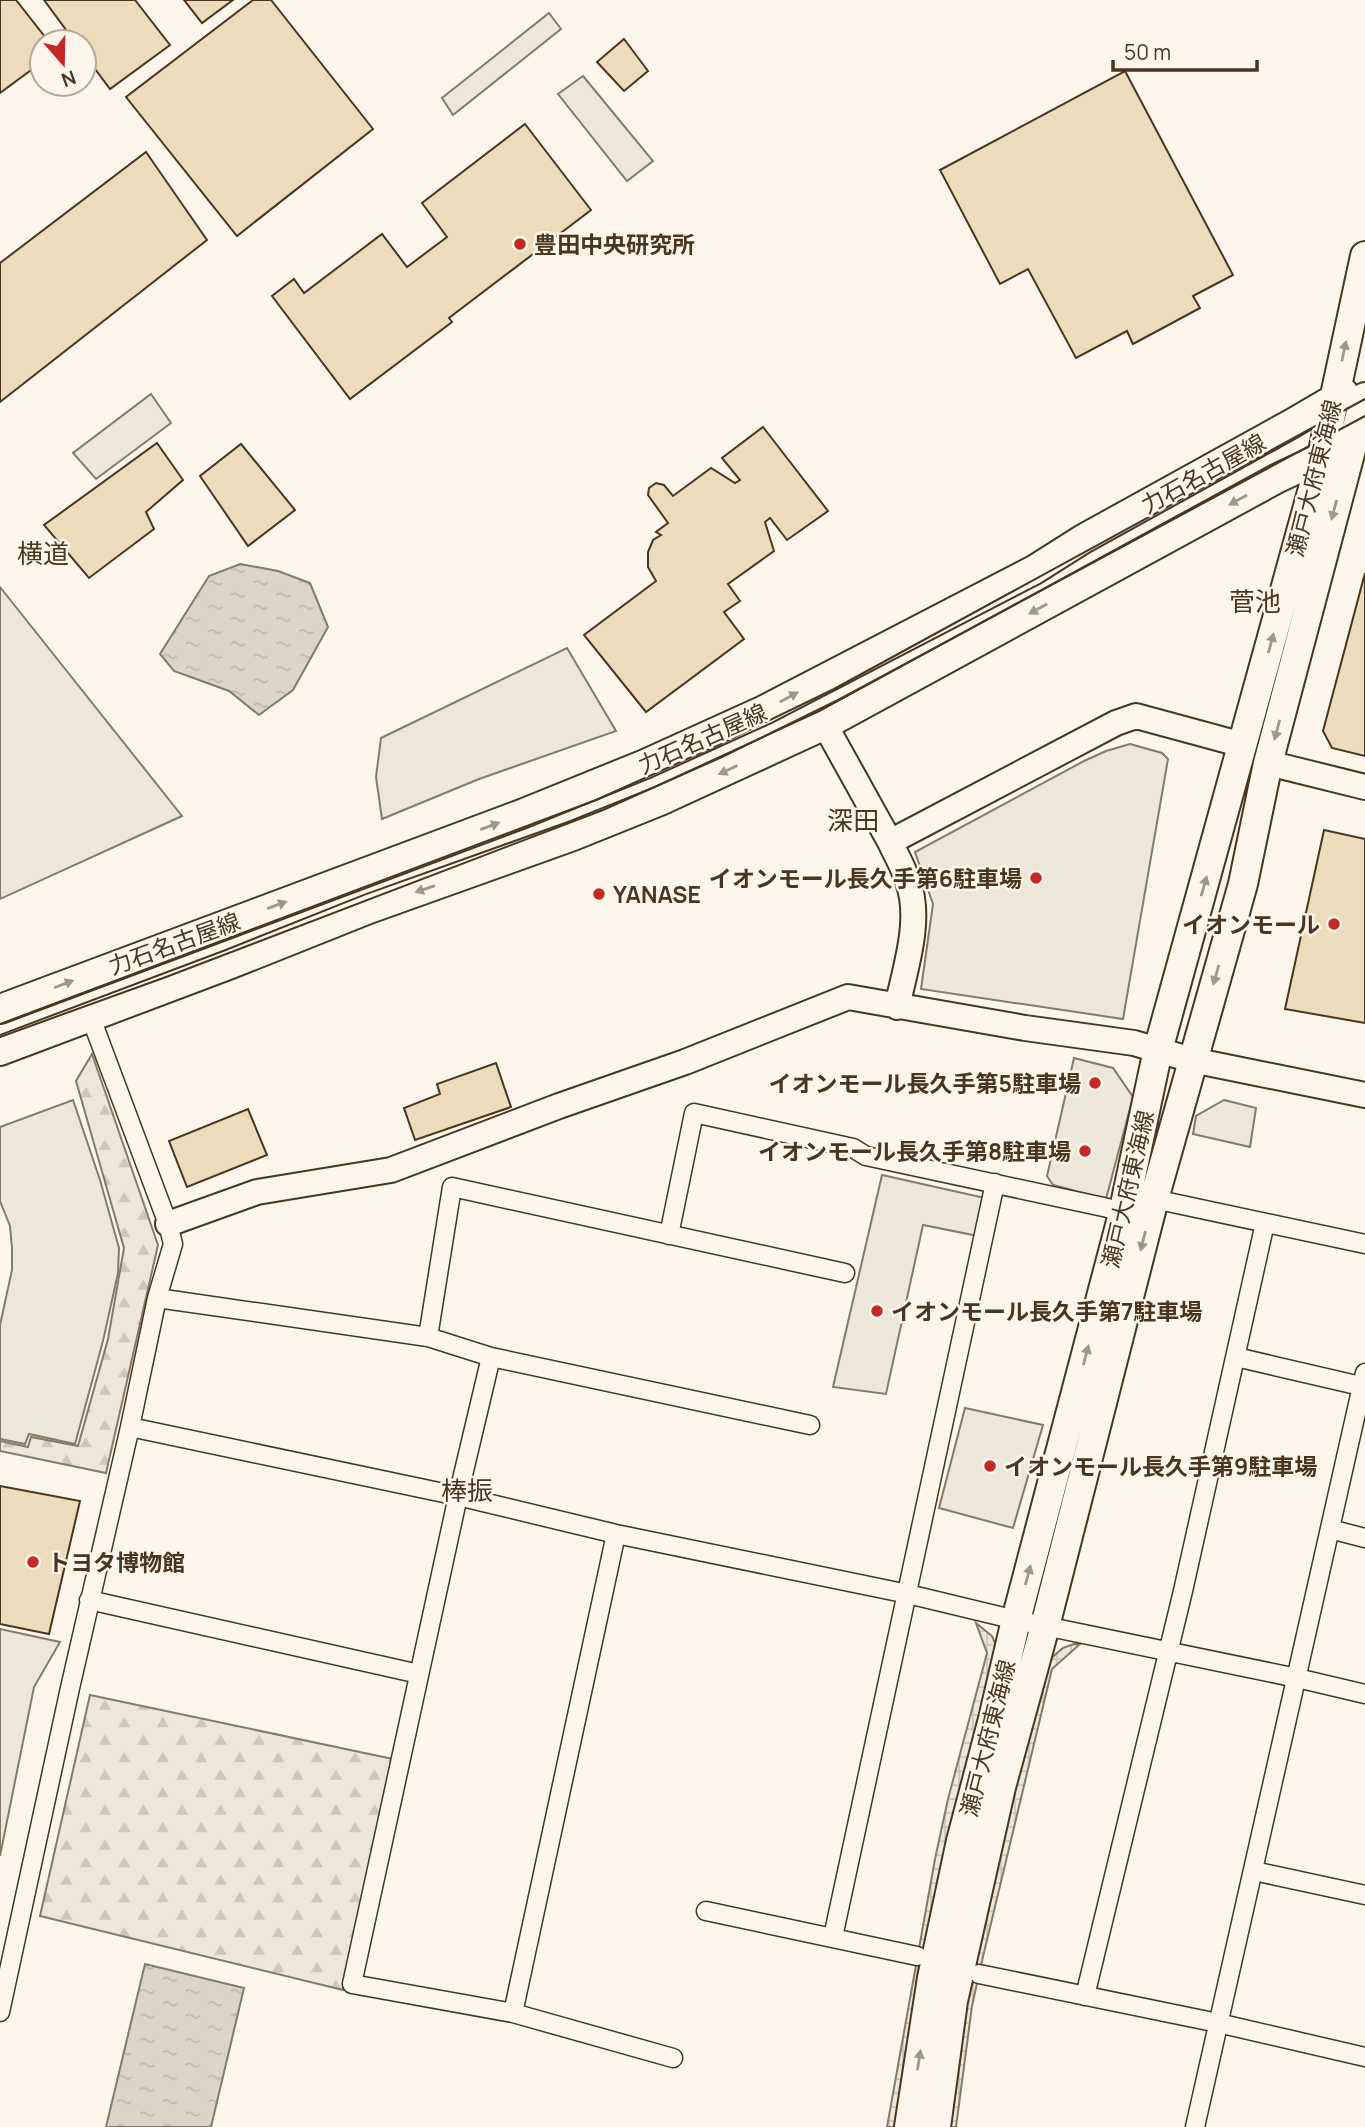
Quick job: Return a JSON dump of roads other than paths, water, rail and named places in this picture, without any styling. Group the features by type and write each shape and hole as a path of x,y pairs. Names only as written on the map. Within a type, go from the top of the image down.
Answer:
{"main road":[{"name":"瀬戸大府東海線","path":"908,2127 932,1978 961,1841 1123,1214 1158,1049 1322,456 1365,256"},
{"name":"力石名古屋線","path":"0,1009 524,813 645,764 764,710 1034,570 1365,382"},
{"name":"瀬戸大府東海線","path":"936,2127 953,2001 1001,1787 1154,1199 1243,884 1268,763 1359,441 1365,397"},
{"name":"力石名古屋線","path":"0,1051 660,801 825,725 1322,456 1359,441"}],"street":[{"path":"890,842 1116,723 1136,716 1243,745"},
{"path":"825,725 890,842 909,883 914,922 897,1007"},
{"path":"1268,763 1365,788"},
{"path":"168,1224 257,1192 391,1170 559,1106 685,1062 848,997 1025,1028 1134,1043 1192,1060 1365,1095"},
{"path":"0,2012 157,1298 173,1244 168,1224 91,1018"},
{"path":"669,1235 694,1112 853,1148 866,1156 1108,1208 1123,1214"},
{"path":"833,1937 995,1183"},
{"path":"428,1337 452,1187 845,1273"},
{"path":"1154,1199 1365,1244"},
{"path":"1085,1996 1168,1650 1265,1223"},
{"path":"157,1298 428,1337 491,1357 810,1425"},
{"path":"491,1357 458,1496 352,1984 513,2013 673,2058"},
{"path":"1195,2127 1364,1382 1236,1357"},
{"path":"130,1427 1365,1694"},
{"path":"1330,1530 1365,1538"},
{"path":"513,2013 616,1534"},
{"path":"89,1600 419,1674"},
{"path":"1254,1871 1365,1895"},
{"path":"706,1911 917,1956"},
{"path":"979,1974 1218,2023 1365,2057"}],"water":[{"path":"240,564 278,571 310,583 328,627 293,690 259,715 229,691 174,671 160,654 209,576"},
{"path":"145,1964 244,1988 211,2127 106,2127"}],"tram line":[{"path":"0,1024 596,800 716,746 834,689 1365,399"},
{"path":"0,1037 166,977 603,810 722,757 840,699 1365,416"}],"place":[{"name":"豊田中央研究所","path":"520,244"},
{"name":"イオンモール長久手第6駐車場","path":"1036,878"},
{"name":"YANASE","path":"599,894"},
{"name":"イオンモール","path":"1334,924"},
{"name":"イオンモール長久手第5駐車場","path":"1095,1083"},
{"name":"イオンモール長久手第8駐車場","path":"1085,1151"},
{"name":"イオンモール長久手第7駐車場","path":"877,1311"},
{"name":"イオンモール長久手第9駐車場","path":"990,1466"},
{"name":"トヨタ博物館","path":"33,1562"}],"district":[{"name":"横道","path":"43,553"},
{"name":"菅池","path":"1255,601"},
{"name":"深田","path":"853,820"},
{"name":"棒振","path":"467,1490"}]}
